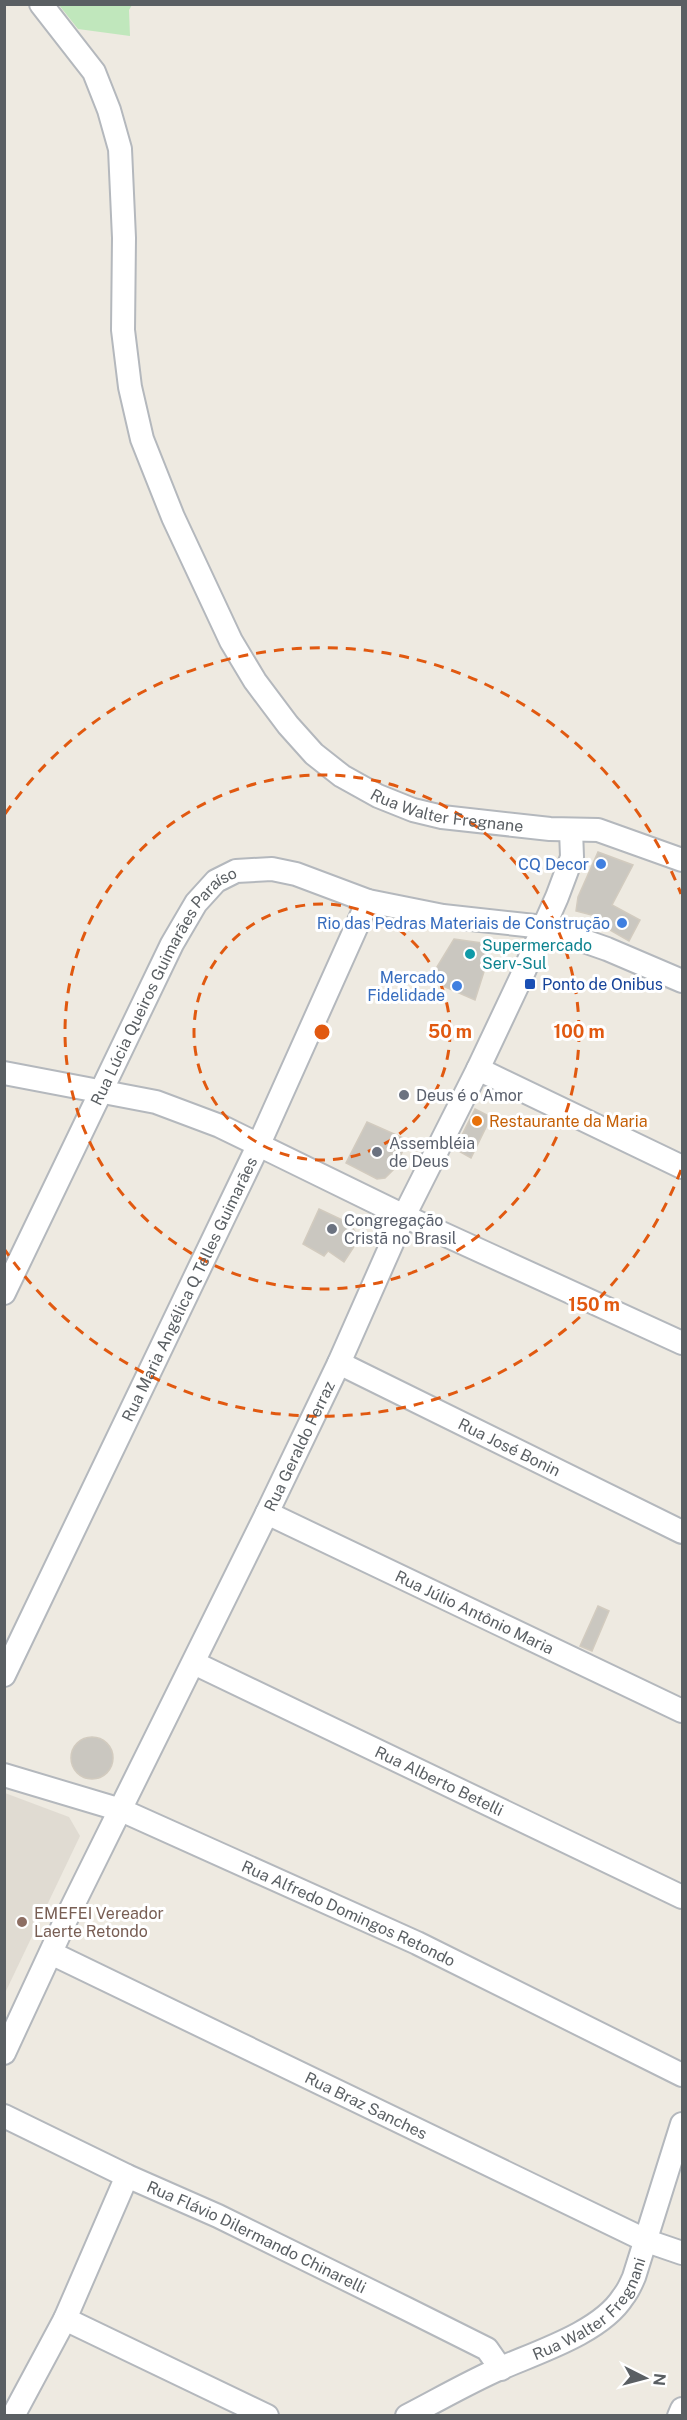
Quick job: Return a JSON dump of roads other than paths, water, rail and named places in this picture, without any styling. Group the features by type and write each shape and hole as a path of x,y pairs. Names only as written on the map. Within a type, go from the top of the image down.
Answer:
{"street":[{"name":"Rua Walter Fregnane","path":"41,4 94,72 109,110 120,149 124,238 123,330 130,387 142,439 173,517 231,641 255,681 288,725 314,754 342,776 378,796 413,810 442,817 571,830 598,830 682,860"},
{"name":"Rua Geraldo Ferraz","path":"4,2053 69,1913 194,1663 339,1363 404,1216 478,1069 544,927 572,857 571,830"},
{"name":"Rua Lúcia Queiros Guimarães Paraíso","path":"4,1293 172,944 196,903 216,881 236,871 272,869 296,874 368,901 443,916 544,927 607,949 682,981"},
{"name":"Rua Maria Angélica Q Telles Guimarães","path":"4,1675 259,1144 368,901"},
{"path":"478,1069 682,1167"},
{"path":"4,1072 156,1102 220,1126 404,1216 682,1342"},
{"name":"Rua José Bonin","path":"339,1363 682,1532"},
{"name":"Rua Júlio Antônio Maria","path":"267,1513 682,1711"},
{"name":"Rua Alberto Betelli","path":"194,1663 682,1897"},
{"name":"Rua Alfredo Domingos Retondo","path":"4,1775 121,1810 417,1943 682,2075"},
{"name":"Rua Braz Sanches","path":"51,1953 646,2241 682,2253"},
{"name":"Rua Flávio Dilermando Chinarelli","path":"4,2116 127,2176 218,2216 487,2349 501,2368"},
{"name":"Rua Walter Fregnani","path":"406,2415 501,2368 547,2350 588,2328 611,2312 623,2299 634,2277 682,2124"},
{"path":"13,2415 65,2319 127,2176"},
{"path":"65,2319 267,2415"},
{"path":"679,2415 682,2409"}],"place":[{"name":"CQ Decor","path":"601,864"},
{"name":"Rio das Pedras Materiais de Construção","path":"622,923"},
{"name":"Supermercado Serv-Sul","path":"470,954"},
{"name":"Ponto de Onibus","path":"530,984"},
{"name":"Mercado Fidelidade","path":"457,986"},
{"name":"Deus é o Amor","path":"404,1095"},
{"name":"Restaurante da Maria","path":"477,1121"},
{"name":"Assembléia de Deus","path":"377,1152"},
{"name":"Congregação Cristã no Brasil","path":"332,1229"},
{"name":"EMEFEI Vereador Laerte Retondo","path":"22,1922"}]}
